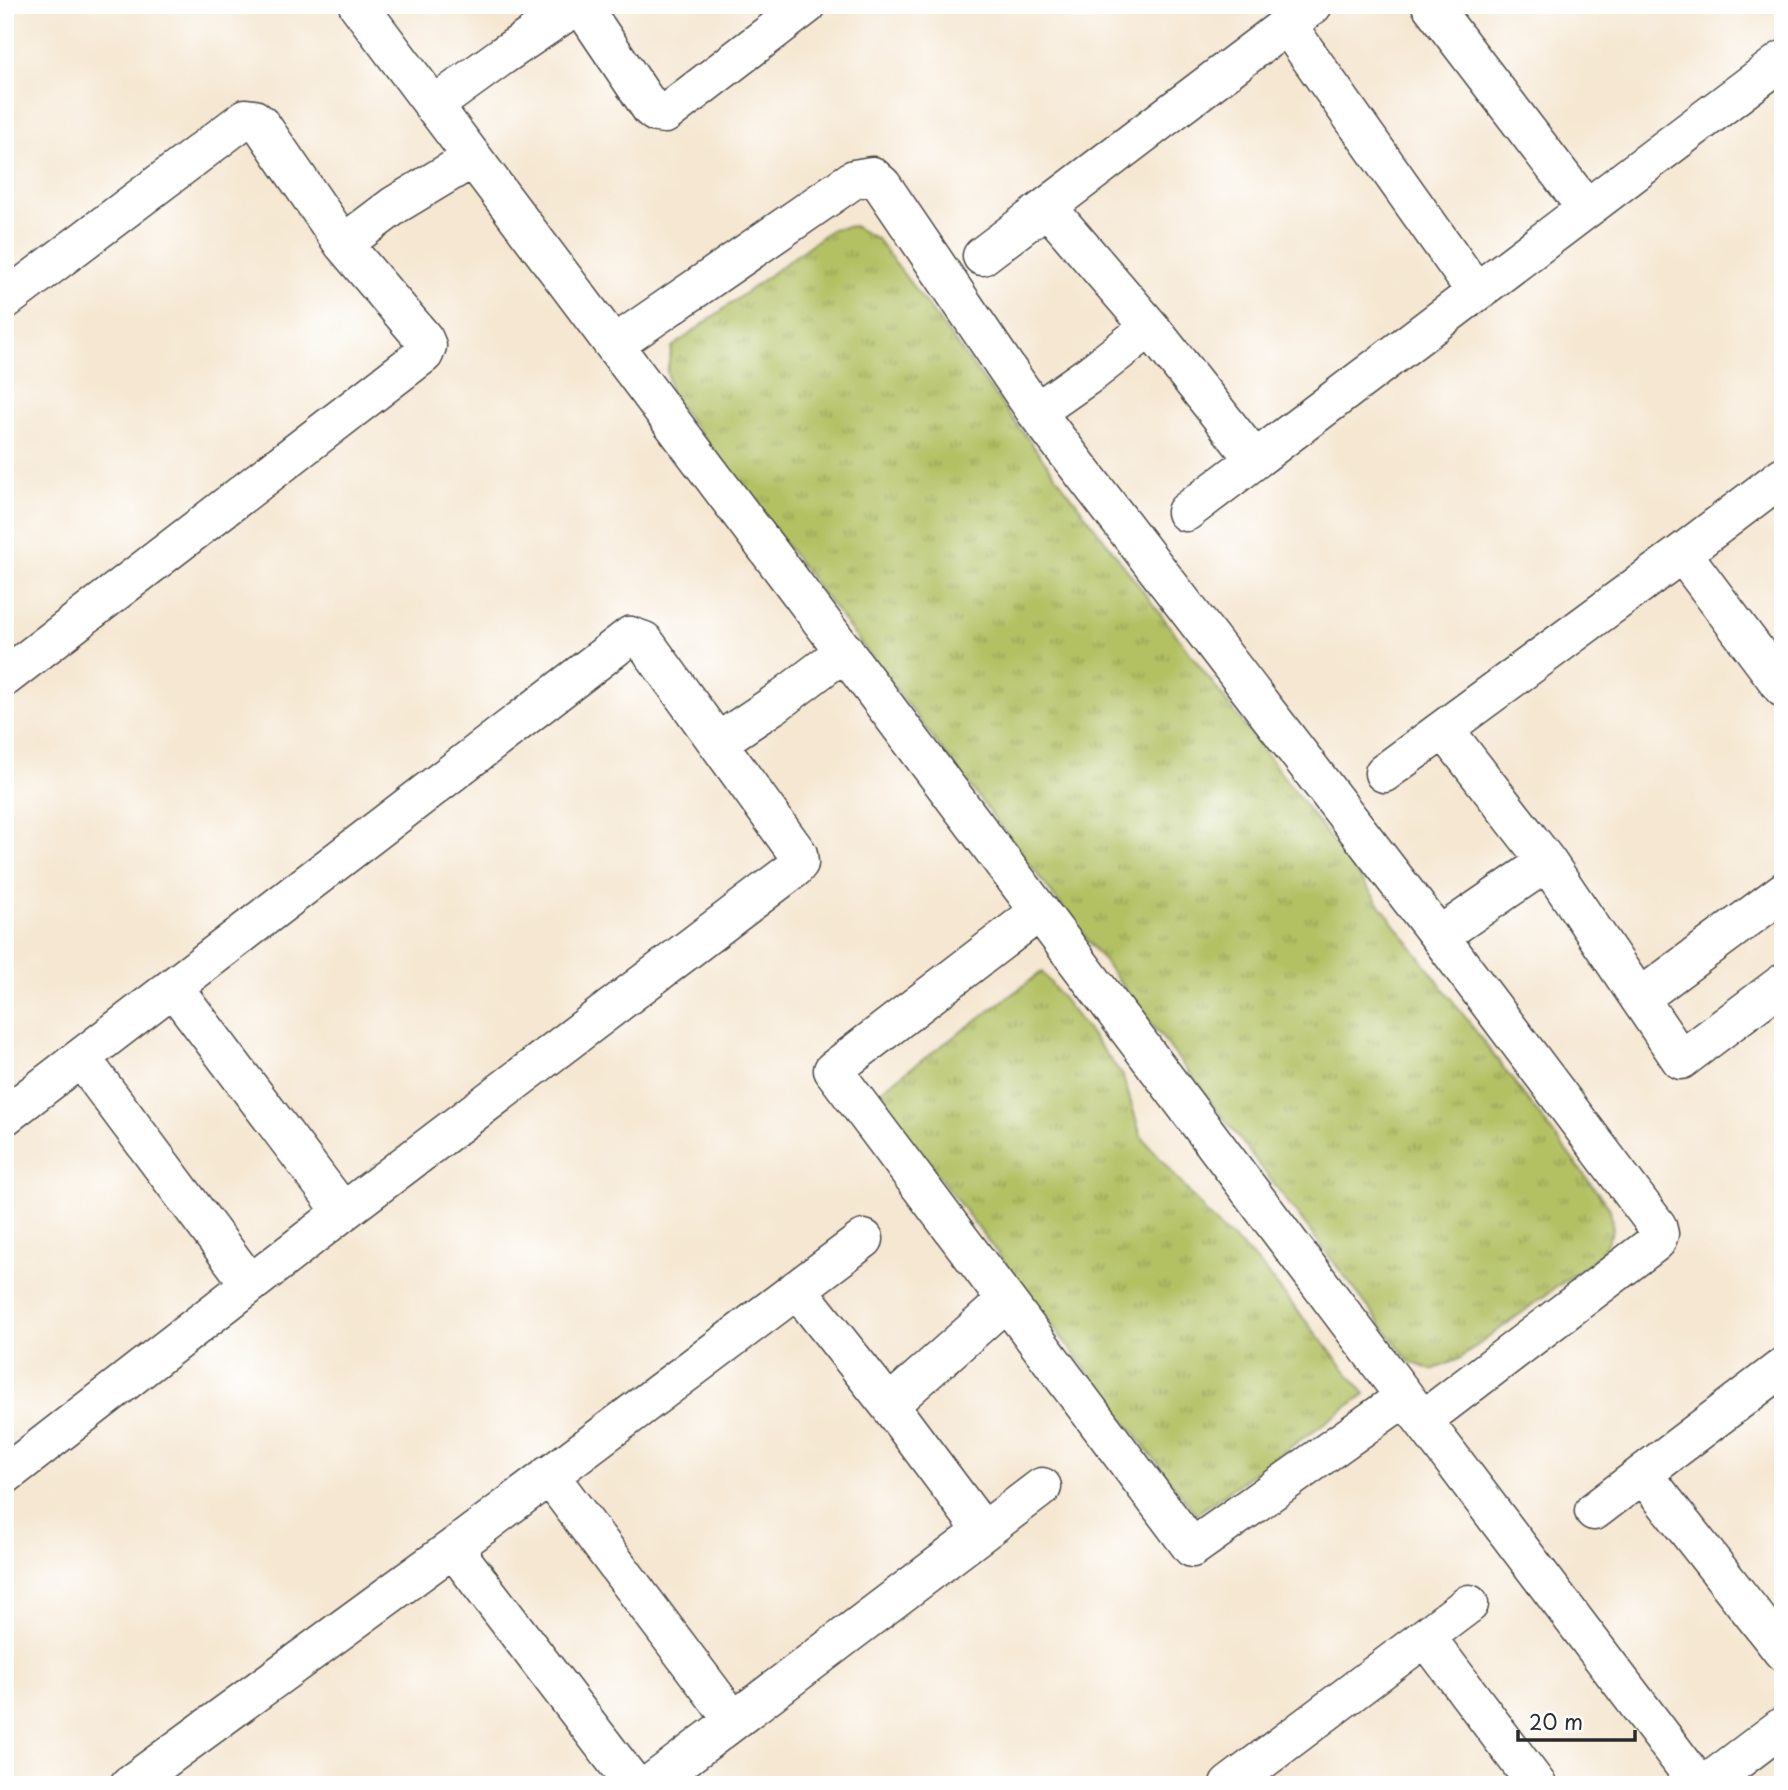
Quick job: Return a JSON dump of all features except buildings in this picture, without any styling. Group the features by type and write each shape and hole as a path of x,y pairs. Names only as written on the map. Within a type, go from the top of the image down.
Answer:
{"street":[{"path":"358,5 1699,1785"},
{"path":"433,106 579,5 651,109 664,114 807,5"},
{"path":"1432,5 1586,208"},
{"path":"982,256 1300,15 1476,292"},
{"path":"1186,512 1783,60"},
{"path":"5,299 246,118 262,126 343,244 424,339 427,346 424,354 5,677"},
{"path":"343,244 395,205 473,158"},
{"path":"614,345 854,179 872,176 882,185 1036,412 1439,936 1657,1226 1659,1234 1656,1242 1414,1408 1192,1548 834,1070 1040,911"},
{"path":"1047,208 1150,327 1255,460"},
{"path":"1036,412 1150,327"},
{"path":"1384,773 1783,476"},
{"path":"1682,553 1783,688"},
{"path":"5,1116 630,636 644,641 798,854 799,863 794,869 343,1212 5,1475"},
{"path":"718,743 845,651"},
{"path":"1444,729 1547,862 1681,1060 1783,983"},
{"path":"1439,936 1547,862"},
{"path":"1640,998 1783,892"},
{"path":"173,987 343,1212"},
{"path":"81,1058 250,1284"},
{"path":"128,1785 453,1548 864,1239"},
{"path":"797,1289 889,1405 983,1531"},
{"path":"889,1405 1006,1301"},
{"path":"1594,1511 1783,1367"},
{"path":"1643,1474 1783,1652"},
{"path":"549,1475 733,1720"},
{"path":"649,1785 1042,1487"},
{"path":"453,1548 634,1785"},
{"path":"1229,1785 1469,1604"},
{"path":"1426,1637 1537,1785"},
{"path":"1705,1785 1783,1726"}],"green space":[{"path":"853,226 877,239 1610,1209 1613,1231 1601,1254 1459,1359 1432,1370 1410,1362 671,395 667,371 672,347 832,229"},
{"path":"1042,972 1123,1076 1141,1136 1213,1221 1257,1261 1365,1394 1196,1514 876,1094"}]}
